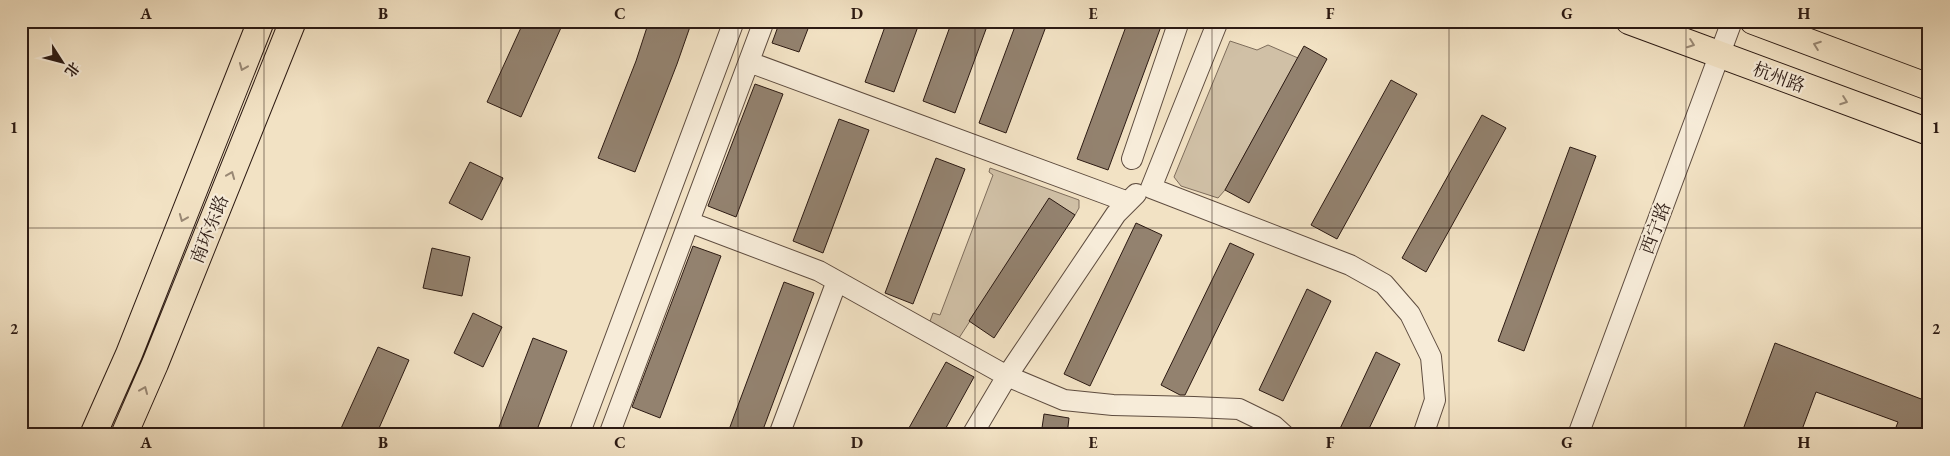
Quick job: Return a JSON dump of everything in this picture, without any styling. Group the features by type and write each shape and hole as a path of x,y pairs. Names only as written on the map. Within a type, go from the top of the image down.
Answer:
{"main road":[{"name":"南环东路","path":"93,435 129,354 261,21"},
{"name":"南环东路","path":"124,435 155,364 293,21"},
{"name":"杭州路","path":"1629,21 1929,132"},
{"path":"1753,21 1929,87"}],"street":[{"path":"579,435 734,21"},
{"path":"611,434 764,21"},
{"path":"1132,159 1180,21"},
{"path":"1218,21 1151,188 1350,265 1384,284 1410,314 1430,357 1435,400 1423,435"},
{"name":"西宁路","path":"1578,435 1732,21"},
{"path":"749,62 1128,202"},
{"path":"972,435 1007,376 1116,214 1156,176"},
{"path":"689,222 819,271 1007,376 1064,400 1113,405 1194,406 1239,409 1274,426 1284,435"},
{"path":"779,435 837,281"}],"shaded area":[{"path":"1230,41 1257,50 1268,45 1298,58 1225,190 1218,198 1181,186 1174,177"},
{"path":"990,168 1079,200 1079,208 1075,215 1049,199 959,338 929,324 933,313 940,315 993,175 989,172"}],"building":[{"path":"524,21 564,21 521,117 487,102"},
{"path":"649,21 692,21 635,172 598,158 636,61"},
{"path":"780,21 811,21 799,52 772,43"},
{"path":"887,21 920,21 894,92 865,82"},
{"path":"952,21 989,21 955,113 923,101"},
{"path":"1017,21 1048,21 1006,133 979,123"},
{"path":"1128,21 1163,21 1108,170 1077,159"},
{"path":"1304,46 1327,59 1249,203 1225,190"},
{"path":"1391,80 1417,94 1337,239 1311,225"},
{"path":"755,84 783,94 736,217 708,206"},
{"path":"1482,115 1506,128 1426,272 1402,258"},
{"path":"839,119 869,130 823,253 793,241"},
{"path":"1570,147 1596,156 1524,351 1498,341"},
{"path":"936,158 965,169 913,304 885,293"},
{"path":"470,162 503,178 482,220 449,203"},
{"path":"1049,198 1075,215 994,338 969,321"},
{"path":"1136,223 1162,235 1090,386 1064,374"},
{"path":"1230,243 1254,254 1185,395 1180,395 1161,385"},
{"path":"693,246 721,256 660,418 632,407"},
{"path":"432,248 470,257 462,296 423,288"},
{"path":"784,282 814,293 761,435 727,435"},
{"path":"1307,289 1331,301 1283,401 1259,390"},
{"path":"473,313 502,327 483,367 454,353"},
{"path":"533,338 567,351 535,435 496,435"},
{"path":"1775,343 1929,402 1929,426 1926,435 1893,435 1898,422 1816,392 1800,435 1741,435"},
{"path":"378,347 409,360 376,435 338,435"},
{"path":"1376,352 1400,364 1366,435 1337,435"},
{"path":"946,362 974,377 942,435 905,435"},
{"path":"1044,414 1069,418 1067,435 1041,435"}]}
